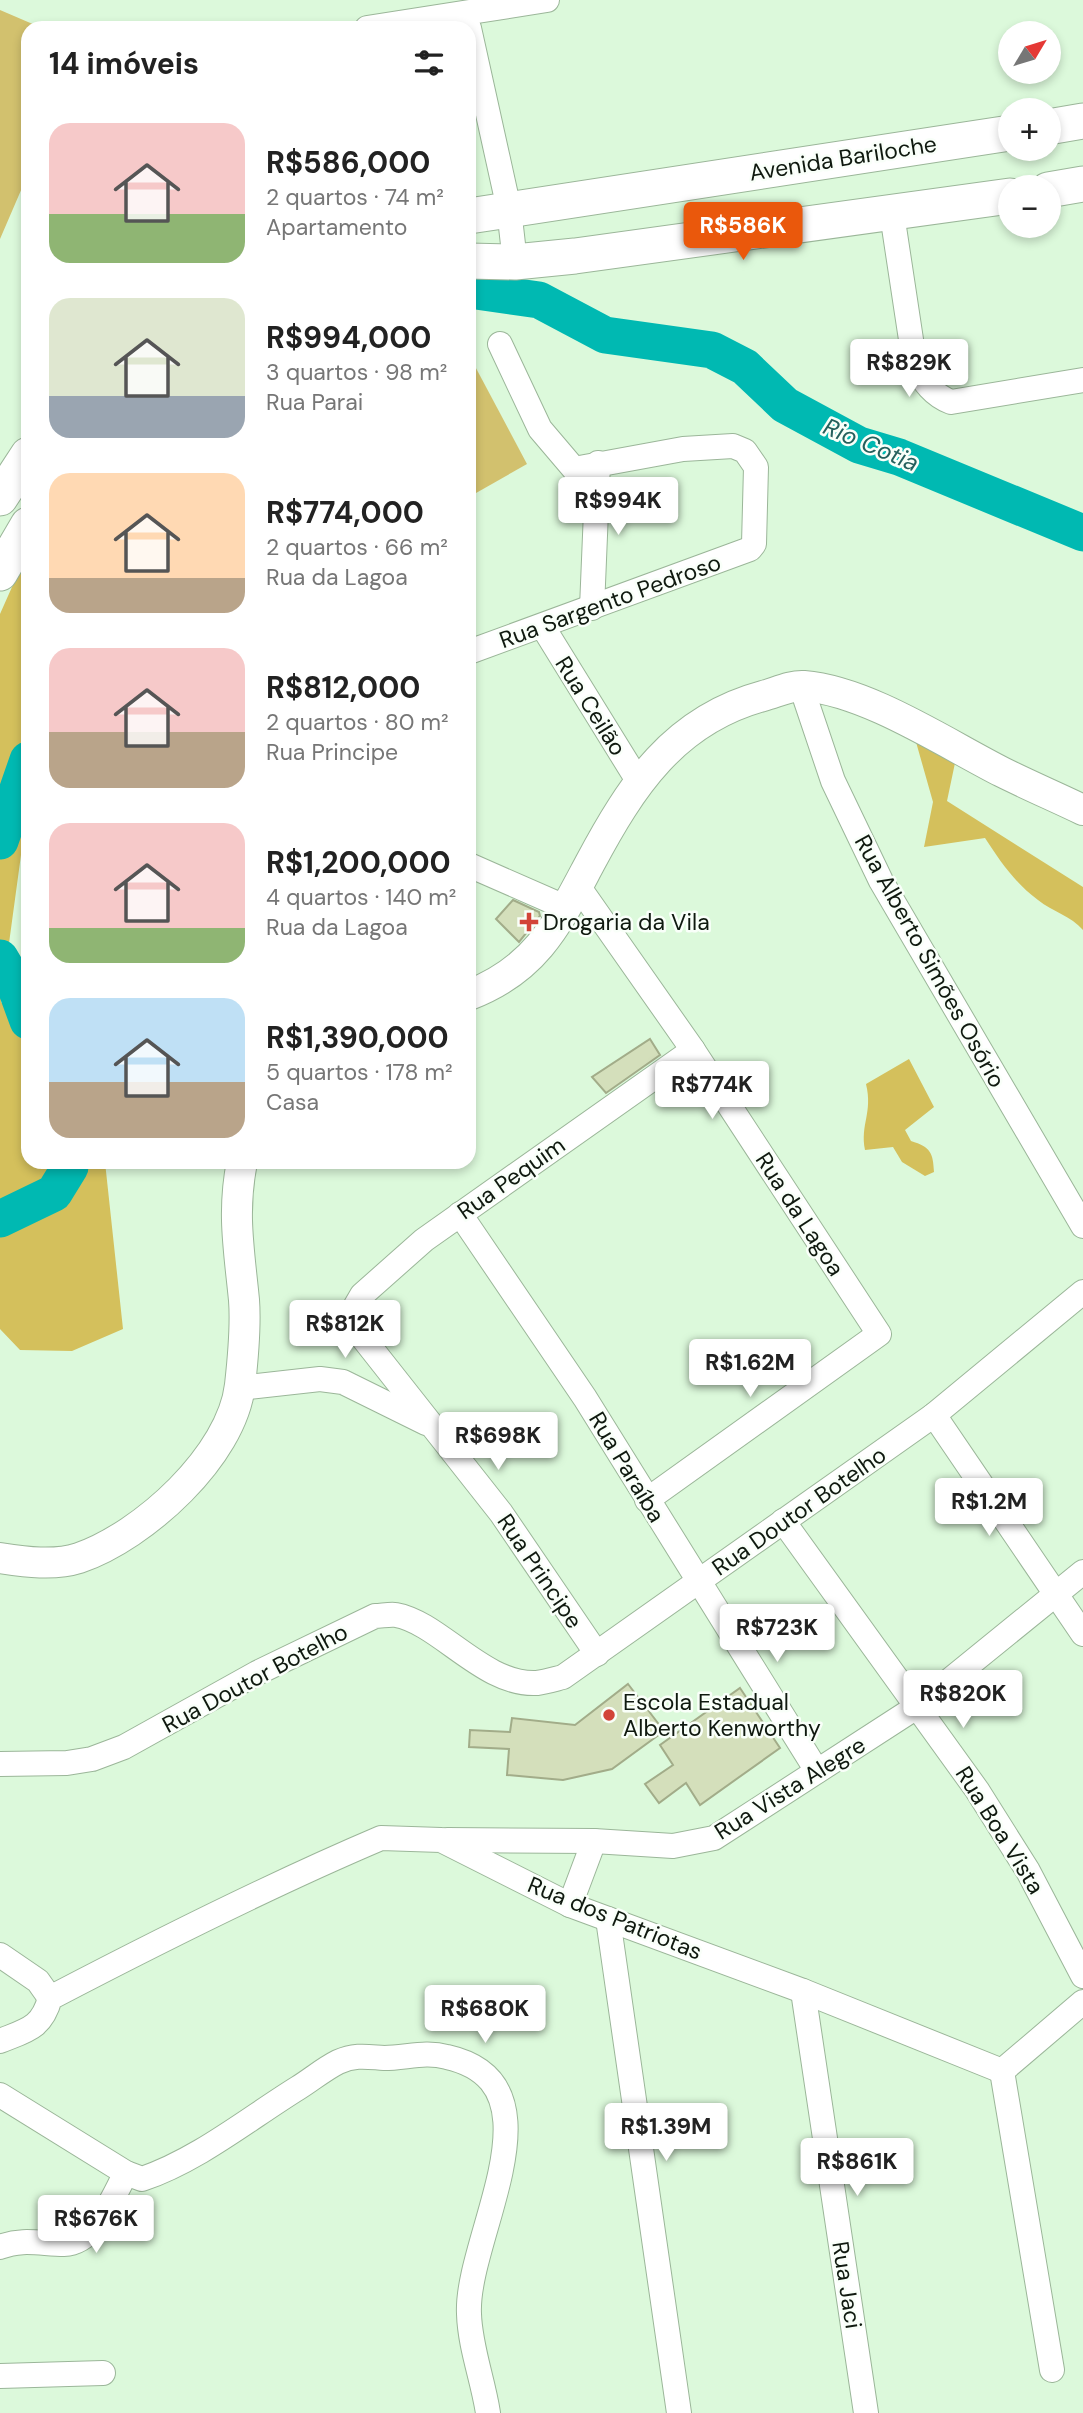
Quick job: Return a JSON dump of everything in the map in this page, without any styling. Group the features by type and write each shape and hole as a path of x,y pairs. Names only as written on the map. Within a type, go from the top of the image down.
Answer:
{"main road":[{"path":"1061,125 1083,121"},
{"name":"Avenida Bariloche","path":"476,215 998,134"},
{"path":"1061,188 1083,184"},
{"path":"476,261 515,262 998,198"},
{"path":"0,498 21,466"},
{"path":"0,573 21,537"}],"street":[{"path":"430,21 466,17 547,0"},
{"path":"476,62 509,209 515,262"},
{"path":"892,214 915,366 925,383 940,398 951,402 1083,380"},
{"path":"500,344 540,429 574,469 598,463 592,608"},
{"name":"Rua Sargento Pedroso","path":"476,650 750,549 754,544 756,467 746,451 733,446 718,446 598,463"},
{"name":"Rua Ceilão","path":"543,627 640,783"},
{"path":"476,991 528,962 557,926 600,844 668,746 692,728 753,699 801,686 838,693 909,723 1083,810"},
{"name":"Rua Alberto Simões Osório","path":"801,686 833,781 881,881 1083,1226"},
{"path":"476,867 572,897"},
{"name":"Rua da Lagoa","path":"572,897 692,1050 880,1334 648,1500"},
{"name":"Rua Pequim","path":"352,1324 351,1314 362,1295 460,1214 692,1050"},
{"path":"0,1558 41,1563 77,1559 122,1539 158,1511 197,1472 226,1427 240,1388 244,1303 236,1235 235,1196 241,1169"},
{"name":"Rua Paraíba","path":"460,1214 585,1398 817,1771"},
{"name":"Rua Doutor Botelho","path":"0,1764 67,1763 92,1759 124,1747 257,1674 375,1616 397,1615 419,1625 487,1669 517,1680 536,1683 563,1677 934,1415 1083,1292"},
{"name":"Rua Principe","path":"352,1324 501,1513 597,1654"},
{"path":"240,1388 320,1379 342,1382 433,1427"},
{"path":"934,1415 1083,1634"},
{"name":"Rua Boa Vista","path":"783,1521 977,1790 1028,1871 1083,1976"},
{"name":"Rua Vista Alegre","path":"441,1840 594,1841 673,1846 714,1838 734,1828 919,1706 1083,1572"},
{"name":"Rua dos Patriotas","path":"50,1998 244,1898 381,1838 441,1840 570,1905 803,1991 1002,2071"},
{"path":"570,1905 594,1841"},
{"path":"608,1919 679,2413"},
{"path":"0,1955 38,1981 50,1998 45,2014 33,2027 0,2041"},
{"name":"Rua Jaci","path":"803,1991 866,2413"},
{"path":"1052,2370 1002,2071 1083,2003"},
{"path":"0,2095 126,2173 142,2179 163,2172 339,2062 372,2054 382,2058 431,2053 479,2068 496,2087 508,2120 503,2163 474,2260 469,2314 488,2413"},
{"path":"0,2247 21,2241 74,2242 95,2226 126,2173"},
{"path":"0,2376 103,2373"}],"shaded area":[{"path":"0,10 26,21 21,21 21,190 0,239"},
{"path":"476,368 527,464 476,493"},
{"path":"21,567 21,855 1,1002 21,1023 21,1169 106,1169 123,1329 72,1351 20,1350 0,1329 0,614"},
{"path":"916,742 955,763 947,801 1083,887 1083,930 1022,886 985,838 924,847 933,802"},
{"path":"909,1059 934,1107 905,1130 911,1141 927,1148 932,1155 934,1172 925,1176 902,1162 893,1147 865,1150 868,1103 866,1084"}],"building":[{"path":"513,900 539,912 540,916 519,942 496,919"},
{"path":"650,1039 660,1055 606,1093 592,1077"},
{"path":"628,1684 664,1731 612,1769 563,1780 507,1775 509,1749 469,1747 470,1730 510,1732 512,1718 575,1725"},
{"path":"740,1688 780,1748 700,1805 686,1783 659,1803 645,1784 673,1765 660,1745"}],"waterway":[{"name":"Rio Cotia","path":"476,291 539,300 605,335 712,350 745,367 785,405 859,445 899,457 1083,533"},
{"name":"Rio Cotia","path":"0,841 21,780"},
{"name":"Rio Cotia","path":"0,958 13,980 21,1002"},
{"name":"Rio Cotia","path":"0,1219 54,1193 69,1169"}],"place":[{"name":"Drogaria da Vila","path":"529,922"},
{"name":"Escola Estadual Alberto Kenworthy","path":"609,1715"}]}
